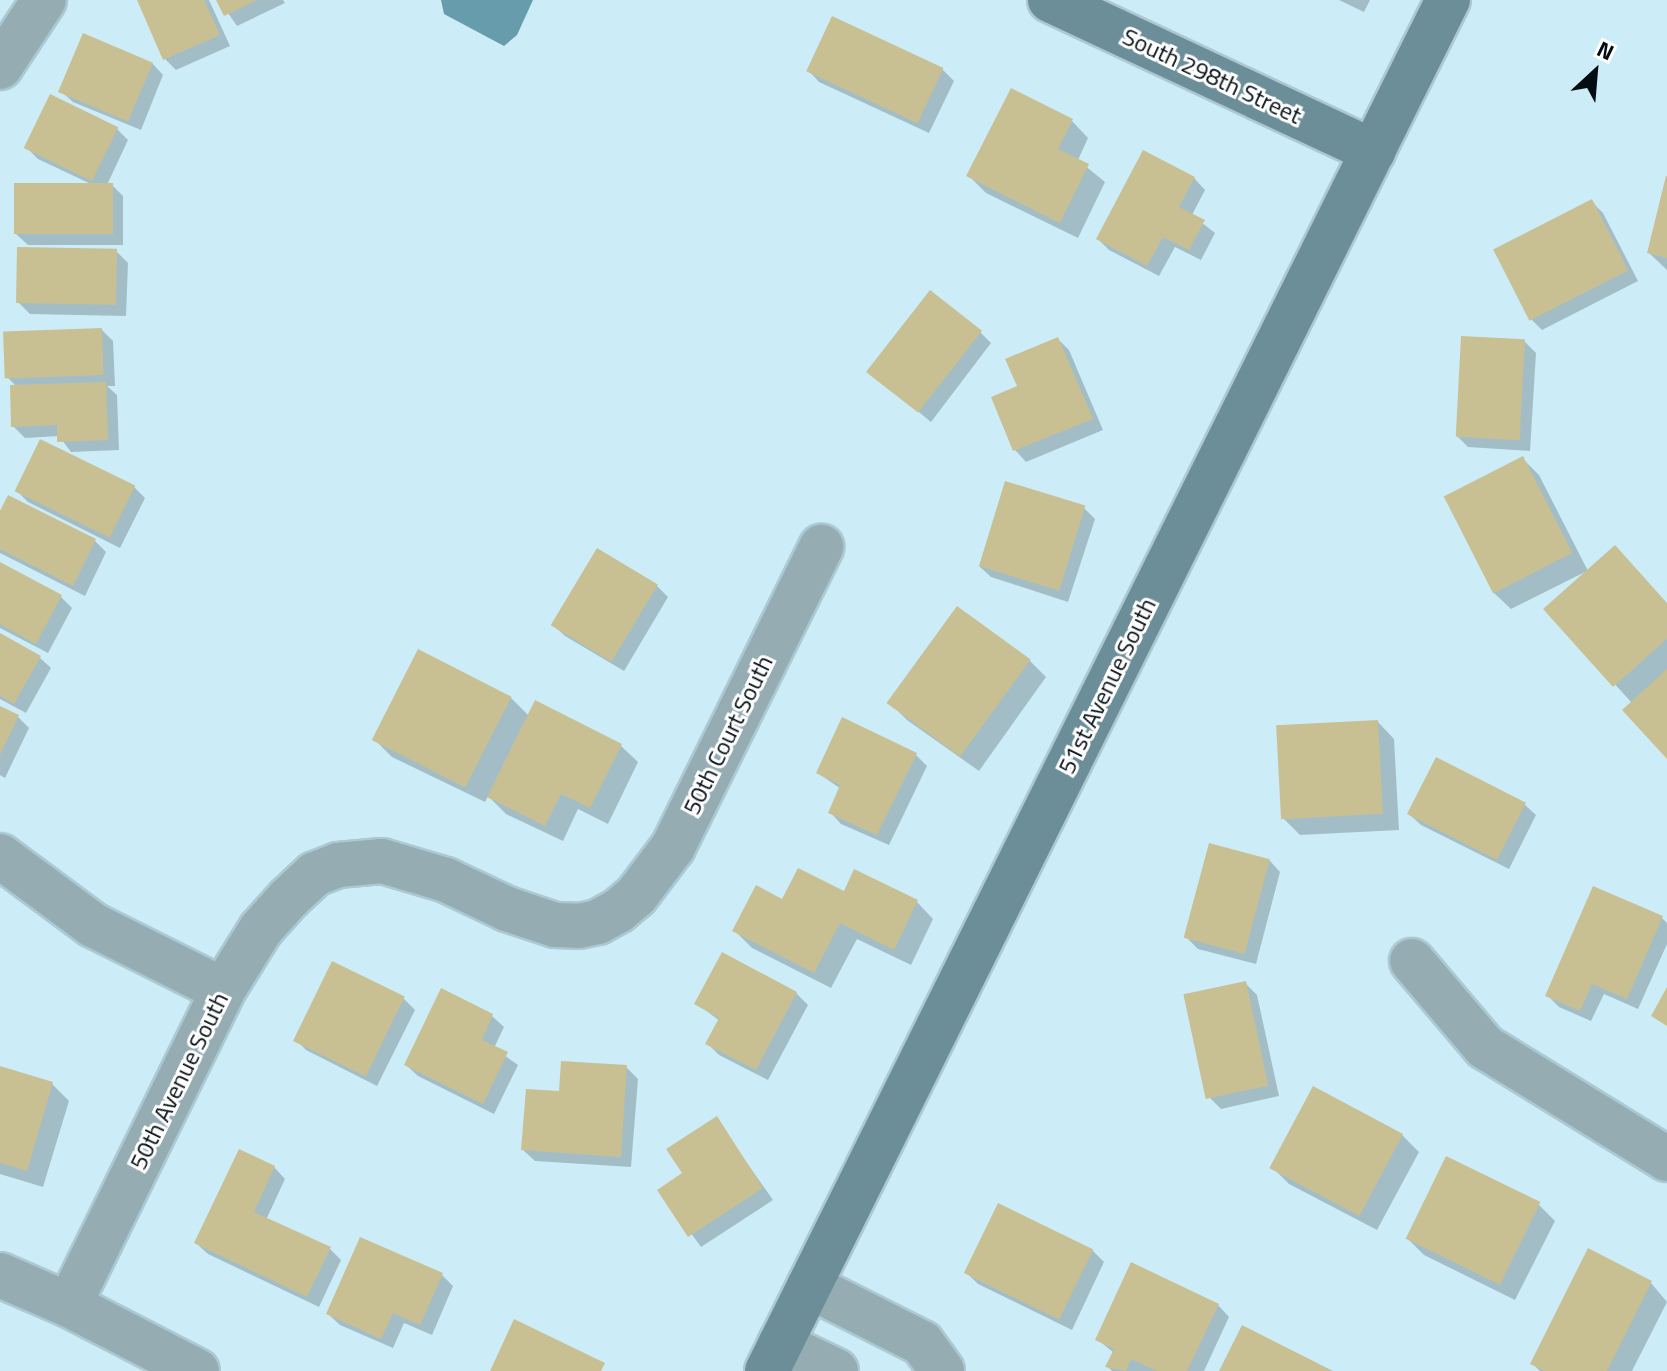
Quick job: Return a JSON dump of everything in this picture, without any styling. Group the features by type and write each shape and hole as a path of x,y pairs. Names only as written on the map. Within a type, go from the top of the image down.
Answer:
{"main road":[{"name":"South 298th Street","path":"1050,0 1373,151"},
{"name":"51st Avenue South","path":"773,1357 1448,0"}],"street":[{"path":"0,67 44,0"},
{"name":"50th Court South","path":"315,874 360,861 404,865 446,880 507,909 555,925 579,926 598,922 618,911 636,896 673,847 821,547"},
{"path":"0,856 93,925 223,990"},
{"name":"50th Avenue South","path":"69,1305 223,990 261,929 315,874"},
{"path":"1412,961 1485,1047 1667,1159"},
{"path":"0,1275 69,1305 197,1371"},
{"path":"809,1286 922,1343 942,1371"},
{"path":"773,1357 836,1371"}],"water":[{"path":"441,0 533,0 517,35 504,46 444,14"}],"building":[{"path":"137,0 204,0 220,35 163,60"},
{"path":"216,0 257,0 224,16"},
{"path":"832,16 943,68 918,123 806,71"},
{"path":"83,33 153,63 128,122 58,92"},
{"path":"1011,88 1073,119 1058,149 1089,164 1060,223 966,176"},
{"path":"50,94 118,127 92,181 24,148"},
{"path":"1143,150 1195,177 1179,207 1205,220 1189,250 1163,237 1147,266 1096,239"},
{"path":"1667,176 1667,258 1647,253"},
{"path":"14,183 113,183 113,234 14,234"},
{"path":"1592,199 1628,270 1529,321 1493,249"},
{"path":"17,247 117,249 116,305 16,303"},
{"path":"930,290 982,331 918,413 866,372"},
{"path":"102,328 104,375 5,378 3,331"},
{"path":"1461,336 1525,339 1520,440 1456,437"},
{"path":"1058,337 1093,419 1013,451 991,397 1017,386 1005,359"},
{"path":"106,382 108,440 57,442 57,425 11,427 10,385"},
{"path":"40,439 135,485 110,538 15,491"},
{"path":"1523,456 1572,553 1493,594 1444,496"},
{"path":"1005,481 1085,506 1059,591 979,566"},
{"path":"8,495 96,539 73,586 0,549 0,511"},
{"path":"1615,545 1667,603 1667,639 1613,687 1543,609"},
{"path":"597,548 658,585 612,662 551,625"},
{"path":"0,562 62,595 36,644 0,624"},
{"path":"957,606 1031,659 960,757 886,703"},
{"path":"0,633 41,656 14,704 0,696"},
{"path":"418,649 512,697 465,788 372,740"},
{"path":"1667,669 1667,759 1622,710"},
{"path":"535,700 622,744 590,808 561,794 545,826 487,797"},
{"path":"0,706 19,715 0,755"},
{"path":"842,717 917,753 877,835 828,813 840,785 816,773"},
{"path":"1378,720 1383,814 1281,819 1276,725"},
{"path":"1436,757 1526,803 1497,860 1407,814"},
{"path":"1209,843 1270,859 1244,954 1184,938"},
{"path":"798,868 844,891 854,869 918,900 894,950 840,923 814,973 732,931 756,885 782,899"},
{"path":"1593,886 1663,916 1627,999 1592,984 1580,1011 1545,996"},
{"path":"722,952 797,992 756,1070 705,1044 719,1018 694,1004"},
{"path":"332,961 405,997 366,1077 293,1041"},
{"path":"1246,981 1268,1086 1206,1099 1183,994"},
{"path":"1667,987 1667,1026 1651,1016"},
{"path":"441,988 493,1014 482,1040 508,1052 483,1104 404,1065"},
{"path":"561,1061 627,1065 621,1157 521,1150 526,1089 559,1091"},
{"path":"0,1066 53,1082 27,1171 0,1163"},
{"path":"1313,1086 1403,1134 1359,1216 1269,1168"},
{"path":"717,1116 763,1188 688,1237 657,1190 682,1173 666,1149"},
{"path":"239,1149 275,1166 254,1212 331,1247 307,1297 194,1243"},
{"path":"1446,1156 1540,1202 1500,1285 1406,1239"},
{"path":"998,1203 1093,1249 1059,1320 964,1273"},
{"path":"360,1237 443,1273 420,1325 393,1313 381,1339 326,1314"},
{"path":"1588,1248 1652,1281 1607,1371 1544,1371 1530,1364"},
{"path":"1131,1262 1219,1304 1187,1371 1157,1371 1131,1359 1126,1371 1105,1367 1114,1349 1095,1340"},
{"path":"514,1319 605,1363 601,1371 490,1371"},
{"path":"1242,1325 1333,1371 1219,1371"}]}
